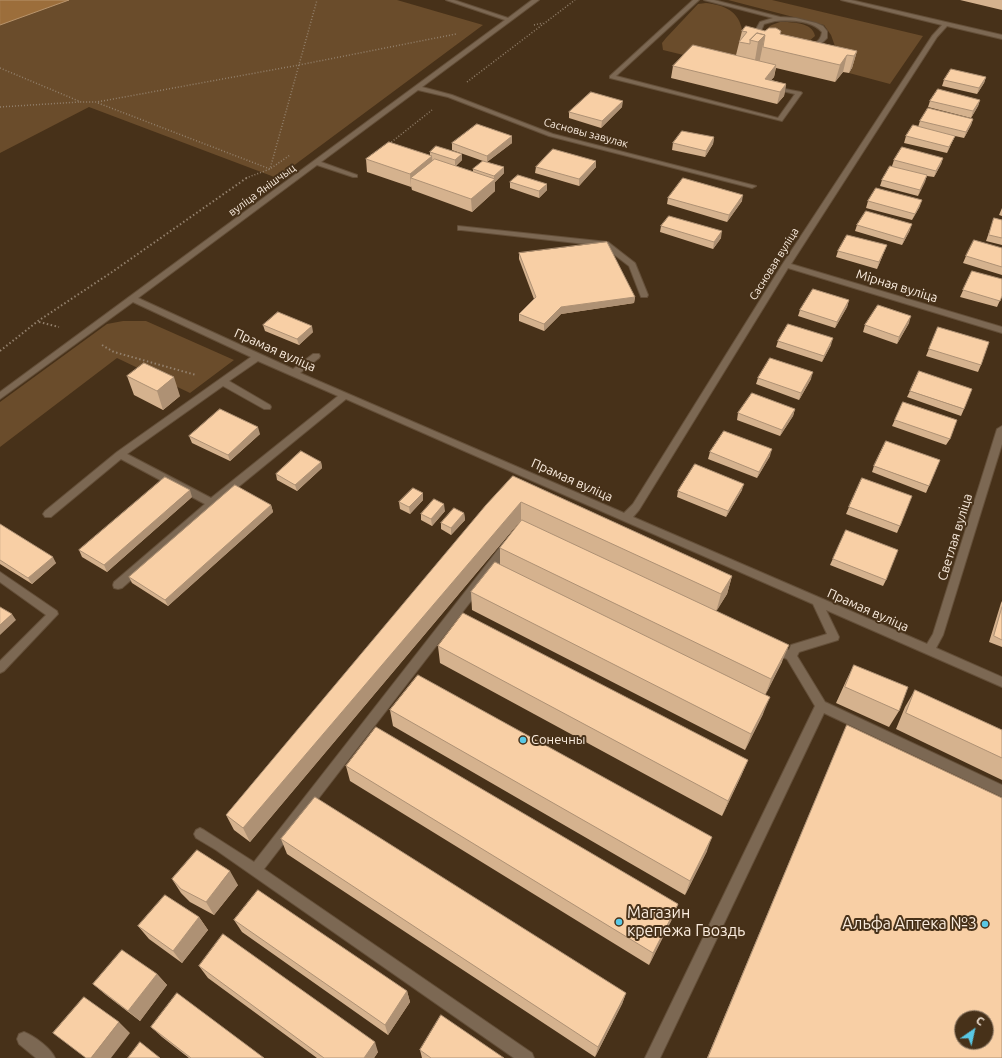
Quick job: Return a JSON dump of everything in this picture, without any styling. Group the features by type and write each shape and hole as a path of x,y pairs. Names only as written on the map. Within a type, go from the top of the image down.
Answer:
{"street":[{"path":"449,0 509,20"},
{"name":"вуліца Янішчыц","path":"0,396 536,0"},
{"path":"696,0 612,77 780,120 799,93 776,88"},
{"path":"707,0 811,23 822,30 824,38 820,42 807,46 788,47 771,42 760,35 758,31 762,23 784,18"},
{"path":"844,0 1002,37"},
{"name":"Сасновая вуліца","path":"626,518 636,507 786,265 935,36 946,24"},
{"name":"Сасновы завулак","path":"418,88 450,96 551,135 752,186"},
{"path":"317,163 355,176"},
{"path":"461,228 605,244 632,265 644,295"},
{"name":"Мірная вуліца","path":"786,265 1002,330"},
{"name":"Прамая вуліца","path":"132,298 257,357 1002,682"},
{"path":"294,372 316,356"},
{"path":"48,514 120,454 257,357"},
{"path":"223,382 267,408"},
{"path":"118,585 212,503 345,395"},
{"name":"Светлая вуліца","path":"929,651 938,635 1002,429"},
{"path":"120,454 212,503"},
{"path":"255,870 514,537"},
{"path":"0,576 53,614 0,668"},
{"path":"791,656 795,648 834,638 817,602"},
{"path":"762,643 791,656 821,706 1002,791"},
{"path":"652,1058 821,706"},
{"path":"200,834 220,846 527,1058"},
{"path":"24,1039 48,1058"}],"path":[{"path":"270,169 317,0"},
{"path":"388,145 575,0"},
{"path":"0,108 97,102 299,66 471,31 492,33 543,24"},
{"path":"0,68 81,102"},
{"path":"97,102 270,169"},
{"path":"0,351 38,322 249,176 270,169 296,151"},
{"path":"38,322 83,334 114,352 223,382"}],"shaded area":[{"path":"0,0 397,0 483,25 277,178 89,107 0,153"},
{"path":"0,0 69,0 0,25"},
{"path":"728,0 772,0 923,36 890,84 849,73 852,69 837,52 831,35 824,25"},
{"path":"706,3 720,6 730,11 737,17 743,34 745,70 663,50 662,43 666,38 698,4"},
{"path":"780,22 806,25 813,31 815,36 808,42 766,31 770,26"},
{"path":"123,321 146,321 234,360 190,393 117,358 0,447 0,402 107,324"}],"building":[{"path":"746,26 765,31 769,28 776,28 781,31 780,34 857,51 854,56 847,55 840,65 763,47 765,35 757,33 750,40 750,44 739,42 747,32 742,31"},
{"path":"757,33 765,35 758,42 750,40"},
{"path":"693,45 776,65 765,79 786,84 780,92 673,66"},
{"path":"951,69 986,77 979,88 944,80"},
{"path":"938,89 980,100 973,111 930,101"},
{"path":"591,92 623,101 602,121 569,112"},
{"path":"928,108 973,119 966,132 920,121"},
{"path":"477,124 512,136 487,156 452,143"},
{"path":"913,125 955,136 949,147 906,136"},
{"path":"682,131 714,137 706,151 673,143"},
{"path":"389,142 432,156 410,174 366,159"},
{"path":"436,146 462,154 455,160 430,152"},
{"path":"902,147 943,158 936,171 894,160"},
{"path":"553,149 596,161 579,179 536,167"},
{"path":"435,159 495,179 471,199 411,178"},
{"path":"483,161 504,167 494,176 473,169"},
{"path":"890,166 927,175 920,190 882,180"},
{"path":"518,175 547,184 539,191 510,182"},
{"path":"683,178 743,195 729,215 668,198"},
{"path":"876,188 922,200 915,214 868,201"},
{"path":"866,211 912,224 904,239 857,225"},
{"path":"669,216 722,231 714,242 661,226"},
{"path":"994,218 1002,220 1002,238 989,235"},
{"path":"847,235 887,245 879,262 838,251"},
{"path":"974,240 1002,248 1002,267 966,256"},
{"path":"607,242 635,297 561,307 544,324 519,314 536,297 519,253"},
{"path":"972,271 1002,279 1002,296 1000,301 963,290"},
{"path":"813,289 849,300 837,322 800,310"},
{"path":"878,305 911,316 899,337 865,325"},
{"path":"278,312 312,326 297,339 263,325"},
{"path":"788,324 833,338 824,356 778,341"},
{"path":"938,327 989,342 981,365 929,349"},
{"path":"770,358 813,372 801,393 758,378"},
{"path":"144,363 174,377 157,391 127,376"},
{"path":"919,371 972,389 964,409 910,391"},
{"path":"752,393 795,409 782,430 738,413"},
{"path":"903,402 957,420 950,439 895,420"},
{"path":"220,409 258,427 228,455 189,436"},
{"path":"724,431 772,449 759,472 710,452"},
{"path":"886,441 940,460 929,486 874,466"},
{"path":"301,451 321,462 295,485 276,474"},
{"path":"695,464 744,484 728,511 678,491"},
{"path":"513,476 732,576 721,594 521,502 243,828 226,815 486,505"},
{"path":"165,477 190,490 104,565 79,550"},
{"path":"862,478 912,496 900,526 849,507"},
{"path":"235,485 271,505 165,600 129,577"},
{"path":"413,488 423,493 409,507 399,502"},
{"path":"434,499 444,504 431,519 421,514"},
{"path":"454,508 464,513 451,528 441,523"},
{"path":"522,520 789,645 771,679 500,548"},
{"path":"0,524 53,557 28,578 0,560"},
{"path":"846,530 898,550 886,580 833,559"},
{"path":"495,562 770,697 751,734 471,592"},
{"path":"0,607 12,614 0,625"},
{"path":"1002,607 1002,640 994,636"},
{"path":"463,613 748,760 728,801 438,646"},
{"path":"854,665 908,687 899,711 845,687"},
{"path":"418,675 712,837 690,881 390,710"},
{"path":"915,690 1002,730 1002,758 906,713"},
{"path":"847,725 1002,798 1002,1058 708,1058"},
{"path":"376,727 678,904 653,953 346,766"},
{"path":"315,797 626,993 598,1047 281,839"},
{"path":"197,850 230,871 206,902 181,889 172,879"},
{"path":"258,890 407,991 385,1025 234,920"},
{"path":"165,895 199,917 173,951 138,926"},
{"path":"223,934 375,1042 364,1058 324,1058 199,966"},
{"path":"122,950 157,974 128,1011 93,984"},
{"path":"177,993 264,1058 191,1058 151,1027"},
{"path":"84,997 119,1022 91,1058 86,1058 53,1033"},
{"path":"441,1015 504,1058 431,1058 420,1050"},
{"path":"140,1042 160,1058 128,1058"}],"place":[{"name":"Сонечны","path":"523,740"},
{"name":"Магазин крепежа Гвоздь","path":"619,922"},
{"name":"Альфа Аптека №3","path":"985,924"}]}
